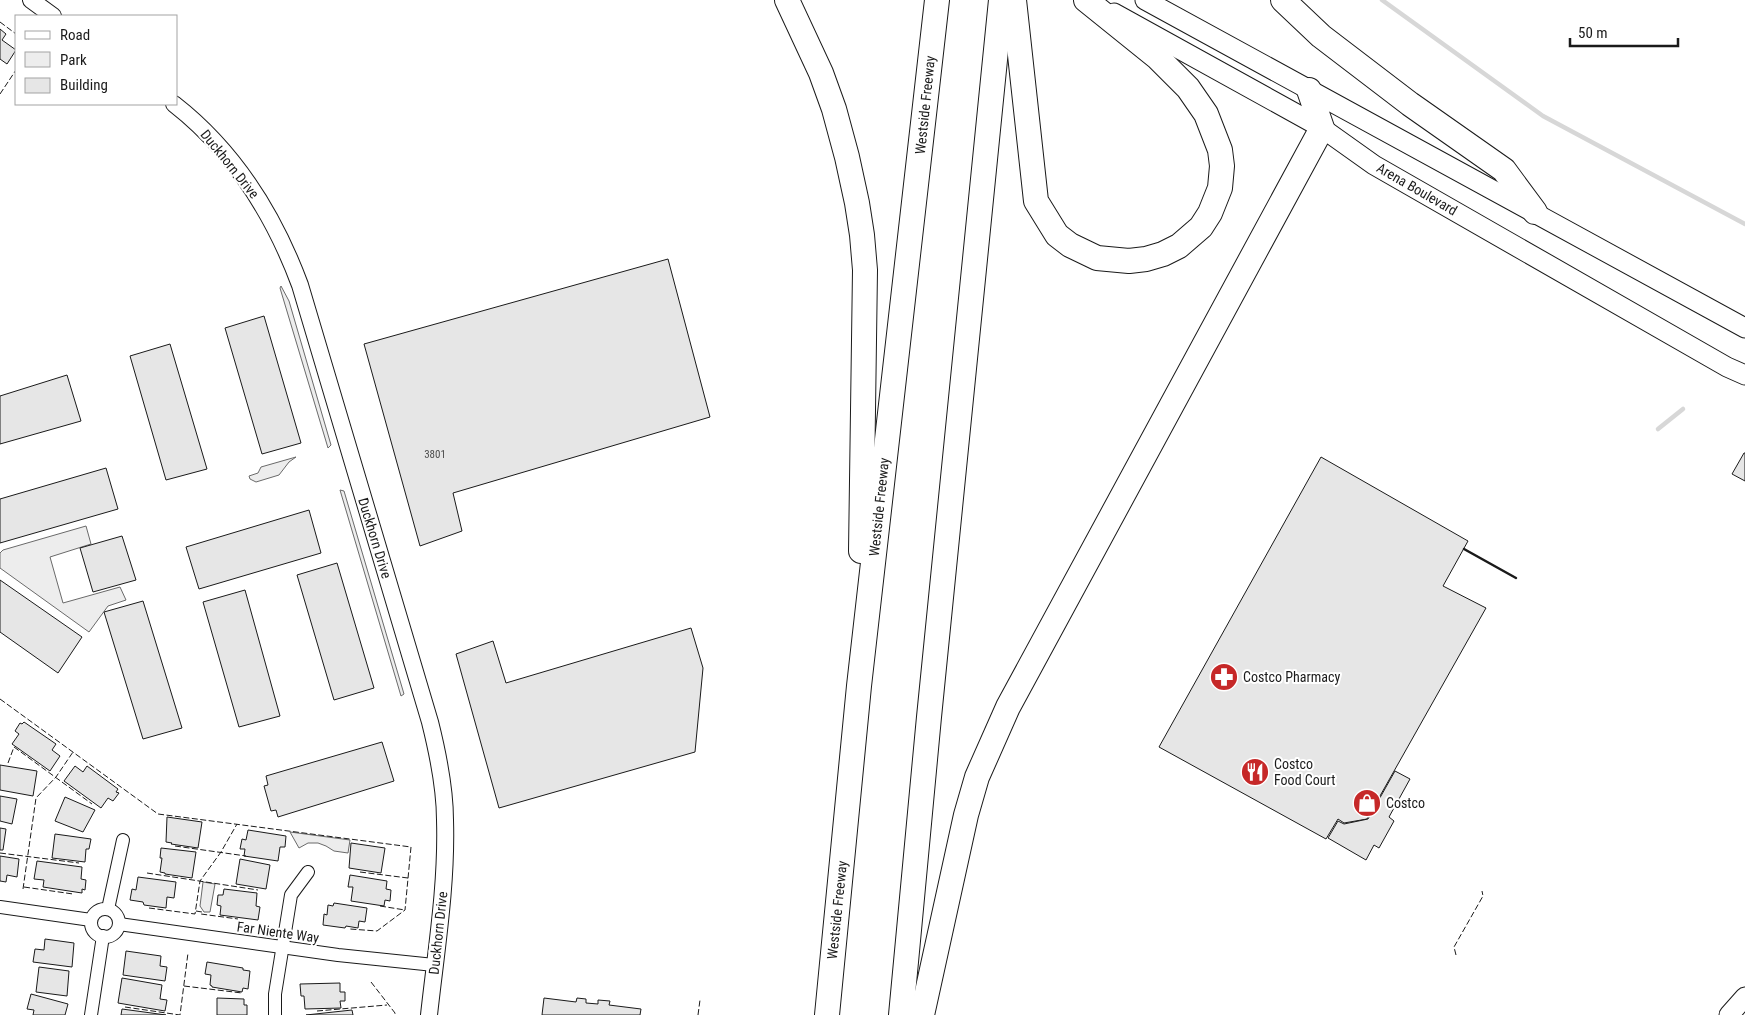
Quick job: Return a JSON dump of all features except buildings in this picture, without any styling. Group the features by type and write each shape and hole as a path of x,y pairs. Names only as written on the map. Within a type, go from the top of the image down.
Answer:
{"highway":[{"path":"788,0 834,110 847,157 862,235 865,270 859,686"},
{"name":"Westside Freeway","path":"827,1015 859,686 937,0"},
{"path":"901,1015 1001,0"},
{"path":"1014,0 1036,201 1057,235 1070,244 1097,258 1129,261 1146,259 1163,254 1179,246 1201,227 1210,213 1220,188 1222,166 1220,150 1206,114 1188,88 1158,58 1086,0"},
{"path":"1283,0 1321,36 1410,104 1504,170 1535,212"},
{"path":"922,1015 966,815 977,777 988,750 1008,707 1322,128 1309,90"}],"main road":[{"name":"Arena Boulevard","path":"1091,0 1322,128 1374,165 1718,362 1745,375"},
{"path":"1145,0 1745,328"},
{"path":"1729,1015 1745,996"}],"street":[{"path":"31,0 52,15"},
{"name":"Duckhorn Drive","path":"175,105 200,127 230,159 247,182 277,232 300,285 437,750 446,819 445,861 429,1015"},
{"path":"108,909 123,840"},
{"path":"275,1015 275,994 290,895 308,872"},
{"path":"0,907 91,920"},
{"path":"108,909 116,914 119,924 114,934 103,936 94,931 91,920 98,910 108,909"},
{"name":"Far Niente Way","path":"119,924 281,948 434,966"},
{"path":"91,1015 103,936"}],"green space":[{"path":"281,286 289,301 331,445 328,448 280,288"},
{"path":"296,457 289,462 279,475 256,482 250,479 249,476 258,473 261,467"},
{"path":"340,490 344,491 404,694 401,696"},
{"path":"86,526 91,544 50,557 63,603 120,587 126,600 108,606 89,632 0,568 0,553 3,550"},
{"path":"290,832 350,840 348,853 334,851 318,843 308,843 299,848"},
{"path":"203,882 215,884 210,912 204,912 200,906"}],"waterway":[{"path":"1382,0 1543,116 1745,224"},
{"path":"1658,429 1683,409"}],"fence":[{"path":"0,22 15,33"},
{"path":"0,94 15,72"},
{"path":"0,699 158,814 411,847 405,910 377,931 350,929"},
{"path":"8,763 14,747 92,804"},
{"path":"23,889 36,798 56,777 73,752"},
{"path":"149,908 195,914 200,881 221,852 237,824"},
{"path":"175,846 246,856"},
{"path":"0,853 79,863"},
{"path":"360,872 408,878"},
{"path":"147,873 258,890"},
{"path":"24,887 73,894"},
{"path":"1456,955 1454,947 1483,896 1482,891"},
{"path":"380,906 405,910"},
{"path":"196,911 202,912 201,914 238,919"},
{"path":"125,1007 180,1015 188,953"},
{"path":"371,982 395,1015"},
{"path":"184,986 242,993"},
{"path":"698,1015 700,1000"},
{"path":"317,1011 387,1005"}],"wall":[{"path":"1464,549 1516,578"}],"place":[{"name":"Costco Pharmacy","path":"1224,677"},
{"name":"Costco Food Court","path":"1255,772"},
{"name":"Costco","path":"1367,803"}]}
